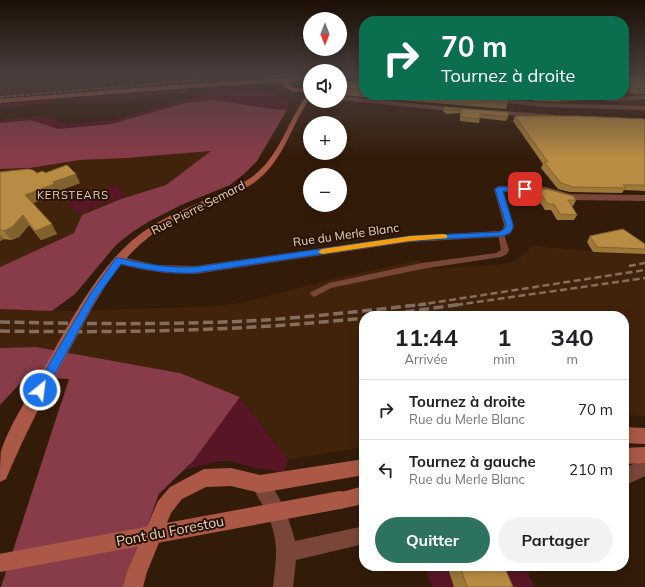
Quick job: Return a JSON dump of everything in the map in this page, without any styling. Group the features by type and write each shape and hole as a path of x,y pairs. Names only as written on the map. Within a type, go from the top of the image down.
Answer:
{"main road":[{"name":"Rue Pierre Semard","path":"0,472 46,378 94,295 119,260 134,245 157,227 254,180 271,164 291,128 293,103"},
{"path":"629,435 645,436"},
{"path":"629,456 645,455"},
{"path":"133,587 137,572 164,507 176,493 204,478 231,477 260,484 359,468"},
{"name":"Pont du Forestou","path":"0,563 359,497"}],"street":[{"path":"397,103 467,110"},
{"path":"522,103 645,108"},
{"path":"605,107 614,112 645,115"},
{"path":"619,107 630,114"},
{"path":"481,111 559,117"},
{"path":"501,234 509,229 509,225 499,189 546,190 570,197 645,198"},
{"name":"Rue du Merle Blanc","path":"119,260 149,268 179,271 195,270 410,239 501,234"},
{"path":"629,475 645,467"},
{"path":"260,484 268,496 283,531 287,552 283,587"},
{"path":"287,552 359,536"}],"lane":[{"path":"314,294 329,286 422,266 498,255 504,252 501,234"}],"shaded area":[{"path":"8,103 45,103 0,108 0,104"},
{"path":"172,103 184,103 111,124 58,129 31,120 0,123 0,120 45,116 66,124 114,120"},
{"path":"184,103 237,103 287,110 257,161 244,174 230,185 181,205 148,222 131,233 116,245 75,294 52,311 0,309 0,267 74,233 82,215 121,199 166,185 211,151 127,158 80,160 30,168 0,169 0,123 31,120 58,129 111,124"},
{"path":"208,103 288,103 287,110 265,109 244,104"},
{"path":"547,103 645,103 645,112"},
{"path":"212,151 166,185 121,199 82,215 74,233 0,267 0,169 30,168 80,160 127,158"},
{"path":"115,185 126,195 78,214 67,203"},
{"path":"531,246 592,251 593,253 635,254 645,251 645,416 629,415 629,311 359,311 359,448 288,460 240,397 180,373 36,347 0,348 0,309 76,311 218,306 245,302 336,278 419,260 425,269 498,265 512,262 525,254"},
{"path":"36,347 180,373 240,397 194,460 159,494 124,587 1,587 69,379 26,377 0,405 0,348"},
{"path":"240,397 288,460 284,472 254,468 231,461 214,462 184,470 194,460"},
{"path":"427,571 449,571 454,587 432,587"},
{"path":"497,571 527,571 534,587 495,587"}],"building":[{"path":"444,107 508,112 508,117 480,114 480,119 461,117 461,109 447,110"},
{"path":"515,116 577,116 645,119 645,185 623,185 626,188 573,187 561,183 544,162 548,162"},
{"path":"67,165 76,174 53,182 54,184 25,195 52,224 35,231 23,215 12,227 4,231 0,230 0,172 28,169 37,173 43,171 45,173"},
{"path":"547,189 573,196 576,200 568,200 577,215 560,214 554,204 548,204 538,190"},
{"path":"623,229 645,244 645,249 597,247 590,236"},
{"path":"462,571 506,571 513,587 467,587"}],"railway":[{"path":"629,266 645,263"},
{"path":"420,305 645,270"},
{"path":"463,304 645,278"},
{"path":"420,305 426,304"},
{"path":"412,311 463,304"},
{"path":"456,305 463,304"},
{"path":"366,311 420,305"},
{"path":"0,322 133,324 200,323 266,320 359,312"},
{"path":"0,331 91,332 182,330 273,326 359,318"}],"slow traffic":[{"path":"322,252 410,239 444,237"}],"district":[{"name":"KERSTEARS","path":"73,195"}],"route":[{"path":"40,390 94,295 106,276 119,260 149,268 179,271 195,270 410,239 447,236 489,236 501,234 509,229 509,225 499,189 525,189"}]}
